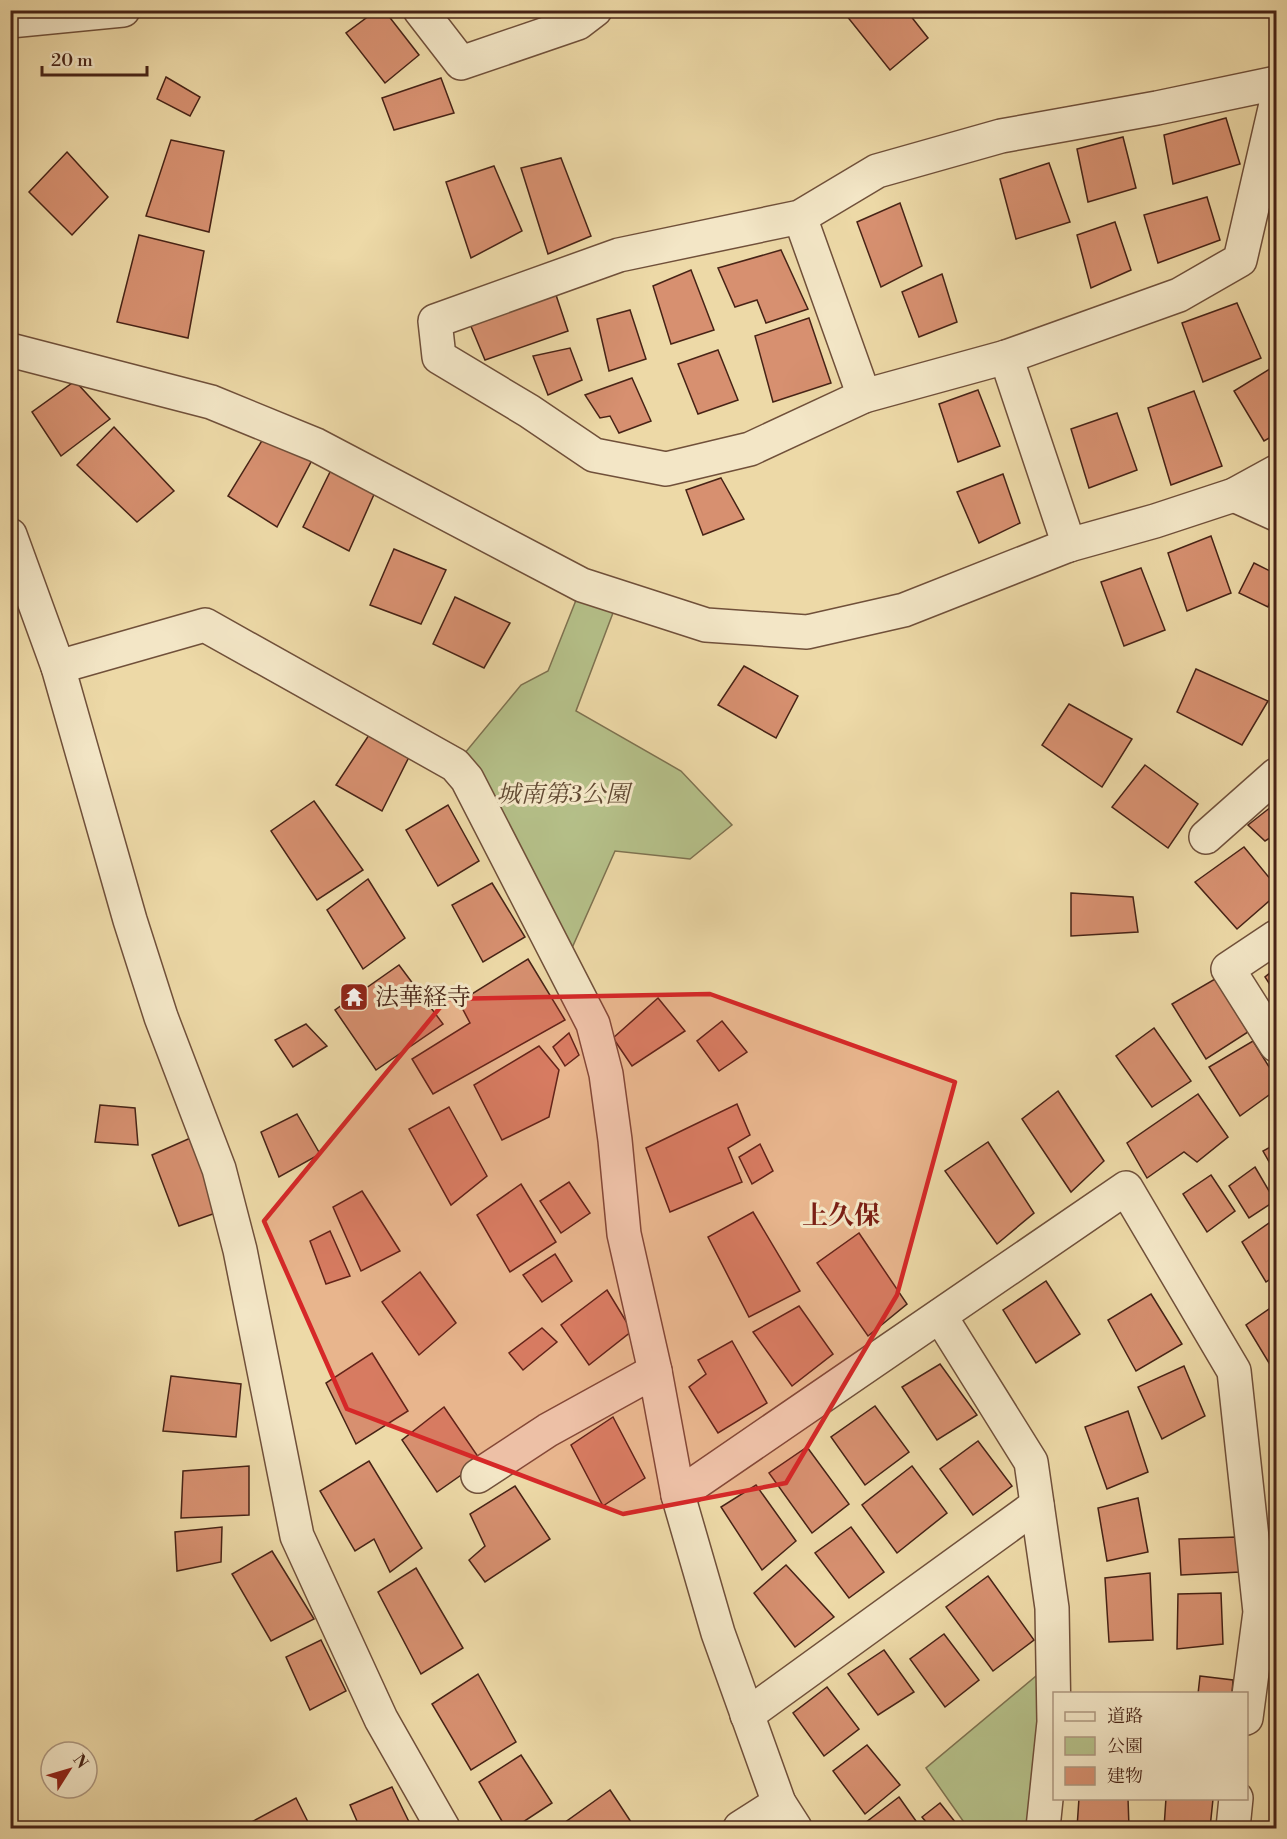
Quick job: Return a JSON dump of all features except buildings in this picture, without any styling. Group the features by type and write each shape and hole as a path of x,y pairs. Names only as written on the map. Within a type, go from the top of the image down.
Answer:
{"street":[{"path":"10,21 123,10"},
{"path":"420,10 461,63 578,23 595,10"},
{"path":"1276,83 990,139 877,171 800,217 619,255 435,321 439,357 529,411 594,455 666,469 750,449 864,396 1006,357 1179,295 1240,260 1276,104"},
{"path":"800,217 864,396"},
{"path":"10,350 211,402 316,445 582,585 706,625 807,633 904,610 1069,545 1155,521 1234,495 1276,472"},
{"path":"1006,357 1069,545"},
{"path":"1234,495 1276,514"},
{"path":"10,535 58,667 160,1017 219,1169 240,1250 297,1536 381,1719 443,1828"},
{"path":"58,667 205,625 455,765 467,780 592,1024 606,1074 624,1234 655,1371 678,1495 718,1633 787,1816 740,1828"},
{"path":"1206,837 1276,775"},
{"path":"1276,937 1228,969 1276,1045"},
{"path":"678,1495 1126,1188 1234,1371 1260,1612 1248,1703"},
{"path":"940,1316 1031,1462 1052,1608 1053,1692"},
{"path":"478,1476 548,1430 655,1371"},
{"path":"747,1715 1037,1505"},
{"path":"1043,1828 1053,1732"},
{"path":"1233,1828 1236,1800"}],"highlighted area":[{"path":"710,994 955,1082 897,1295 786,1483 623,1514 347,1409 264,1221 447,999"}],"green space":[{"name":"城南第3公園","path":"582,585 619,597 576,711 681,771 732,825 690,859 615,851 564,966 455,765 521,685 548,671"},
{"path":"1048,1666 1029,1828 968,1828 926,1768"}],"place":[{"name":"法華経寺","path":"354,997"}],"district":[{"name":"上久保","path":"841,1215"}]}
